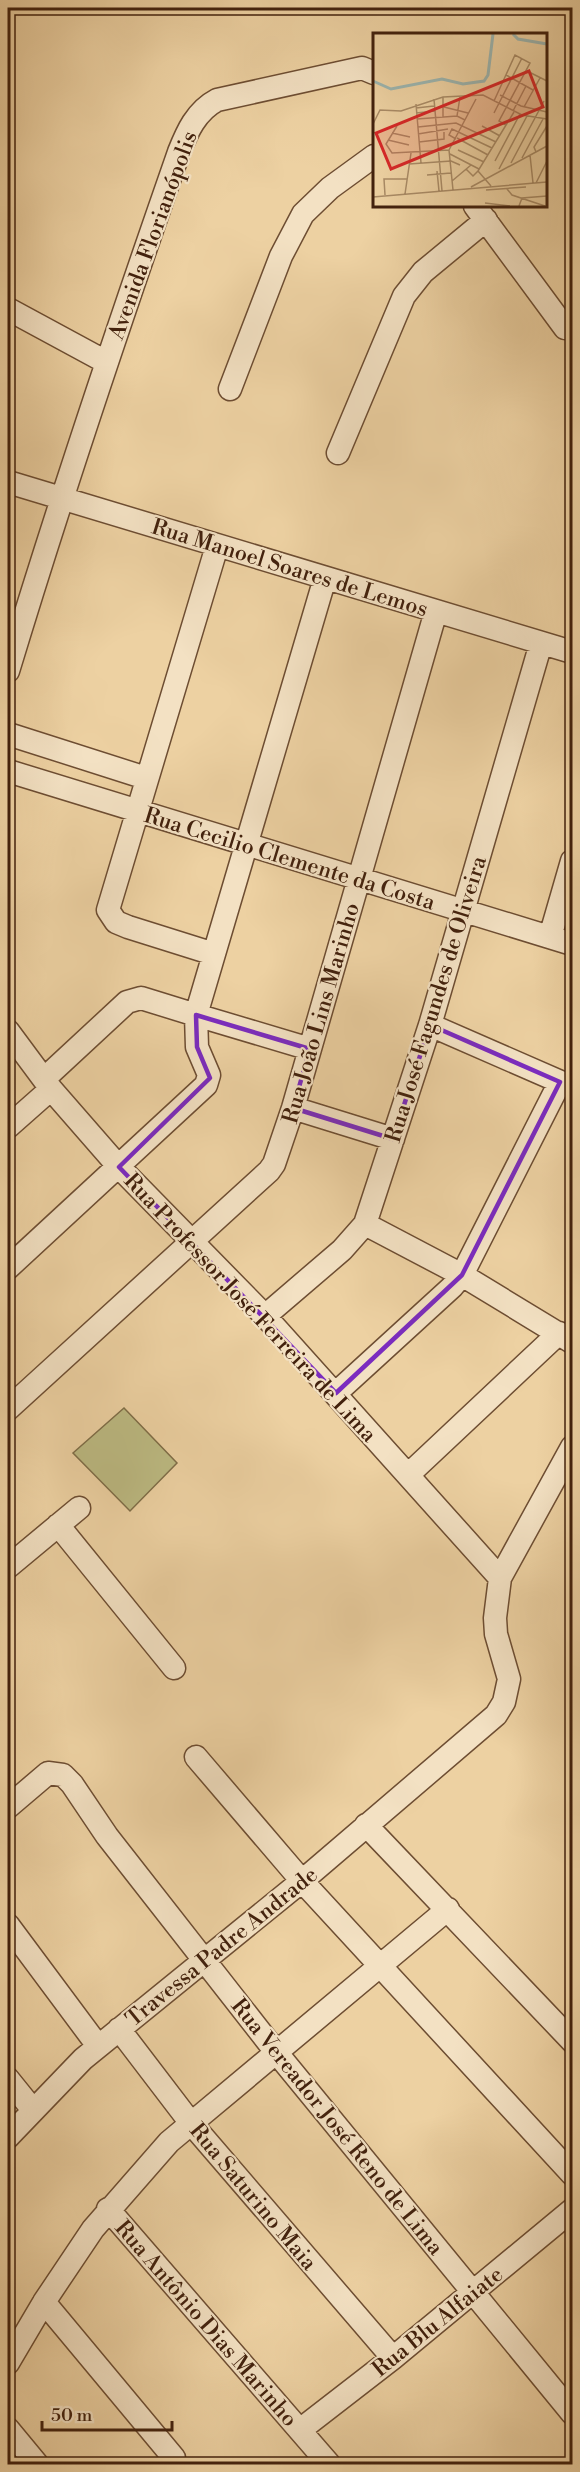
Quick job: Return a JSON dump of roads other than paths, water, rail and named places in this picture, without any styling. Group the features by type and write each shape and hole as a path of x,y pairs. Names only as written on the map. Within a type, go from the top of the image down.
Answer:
{"street":[{"name":"Avenida Florianópolis","path":"8,671 60,498 187,133 201,112 217,100 362,68 373,72"},
{"path":"230,389 281,256 303,214 330,188 373,157"},
{"path":"338,453 404,296 423,272 480,213 565,328"},
{"path":"8,309 106,362"},
{"name":"Rua Manoel Soares de Lemos","path":"8,482 573,652"},
{"path":"214,954 128,927 116,922 108,910 217,546"},
{"path":"8,1268 206,1085 209,1075 197,1047 196,1015 326,578"},
{"name":"Rua João Lins Marinho","path":"191,1242 269,1171 283,1142 436,611"},
{"name":"Rua José Fagundes de Oliveira","path":"265,1316 342,1250 365,1224 429,1025 541,643"},
{"name":"Rua Cecilio Clemente da Costa","path":"8,734 146,778"},
{"name":"Rua Cecilio Clemente da Costa","path":"8,771 573,944"},
{"path":"550,937 573,861"},
{"path":"8,1126 127,1002 141,998 310,1049"},
{"path":"336,1394 452,1287 462,1275 566,1084 429,1025"},
{"name":"Rua Professor José Ferreira de Lima","path":"8,1031 48,1084 119,1167 265,1316 500,1578"},
{"path":"293,1108 393,1139"},
{"path":"365,1224 462,1275 566,1337 408,1475"},
{"path":"8,1409 191,1242"},
{"path":"500,1578 573,1447"},
{"path":"8,1567 79,1508"},
{"path":"57,1525 174,1668"},
{"name":"Travessa Padre Andrade","path":"8,2137 82,2059 302,1881 496,1715 508,1690 508,1669 496,1634 495,1618 500,1578"},
{"path":"196,1756 302,1881 573,2174"},
{"name":"Rua Vereador José Reno de Lima","path":"8,1807 48,1773 63,1775 72,1784 107,1836 276,2052 573,2413"},
{"path":"366,1825 573,2041"},
{"path":"8,2362 44,2302 108,2209 145,2167 190,2122 382,1966 448,1909"},
{"path":"8,1926 98,2046"},
{"name":"Rua Saturino Maia","path":"119,2030 190,2122 393,2358"},
{"path":"8,2079 33,2110"},
{"name":"Rua Antônio Dias Marinho","path":"108,2209 329,2464"},
{"name":"Rua Blu Alfaiate","path":"300,2430 393,2358 573,2210"},
{"path":"44,2302 174,2458"},
{"path":"8,2429 37,2464"}]}
